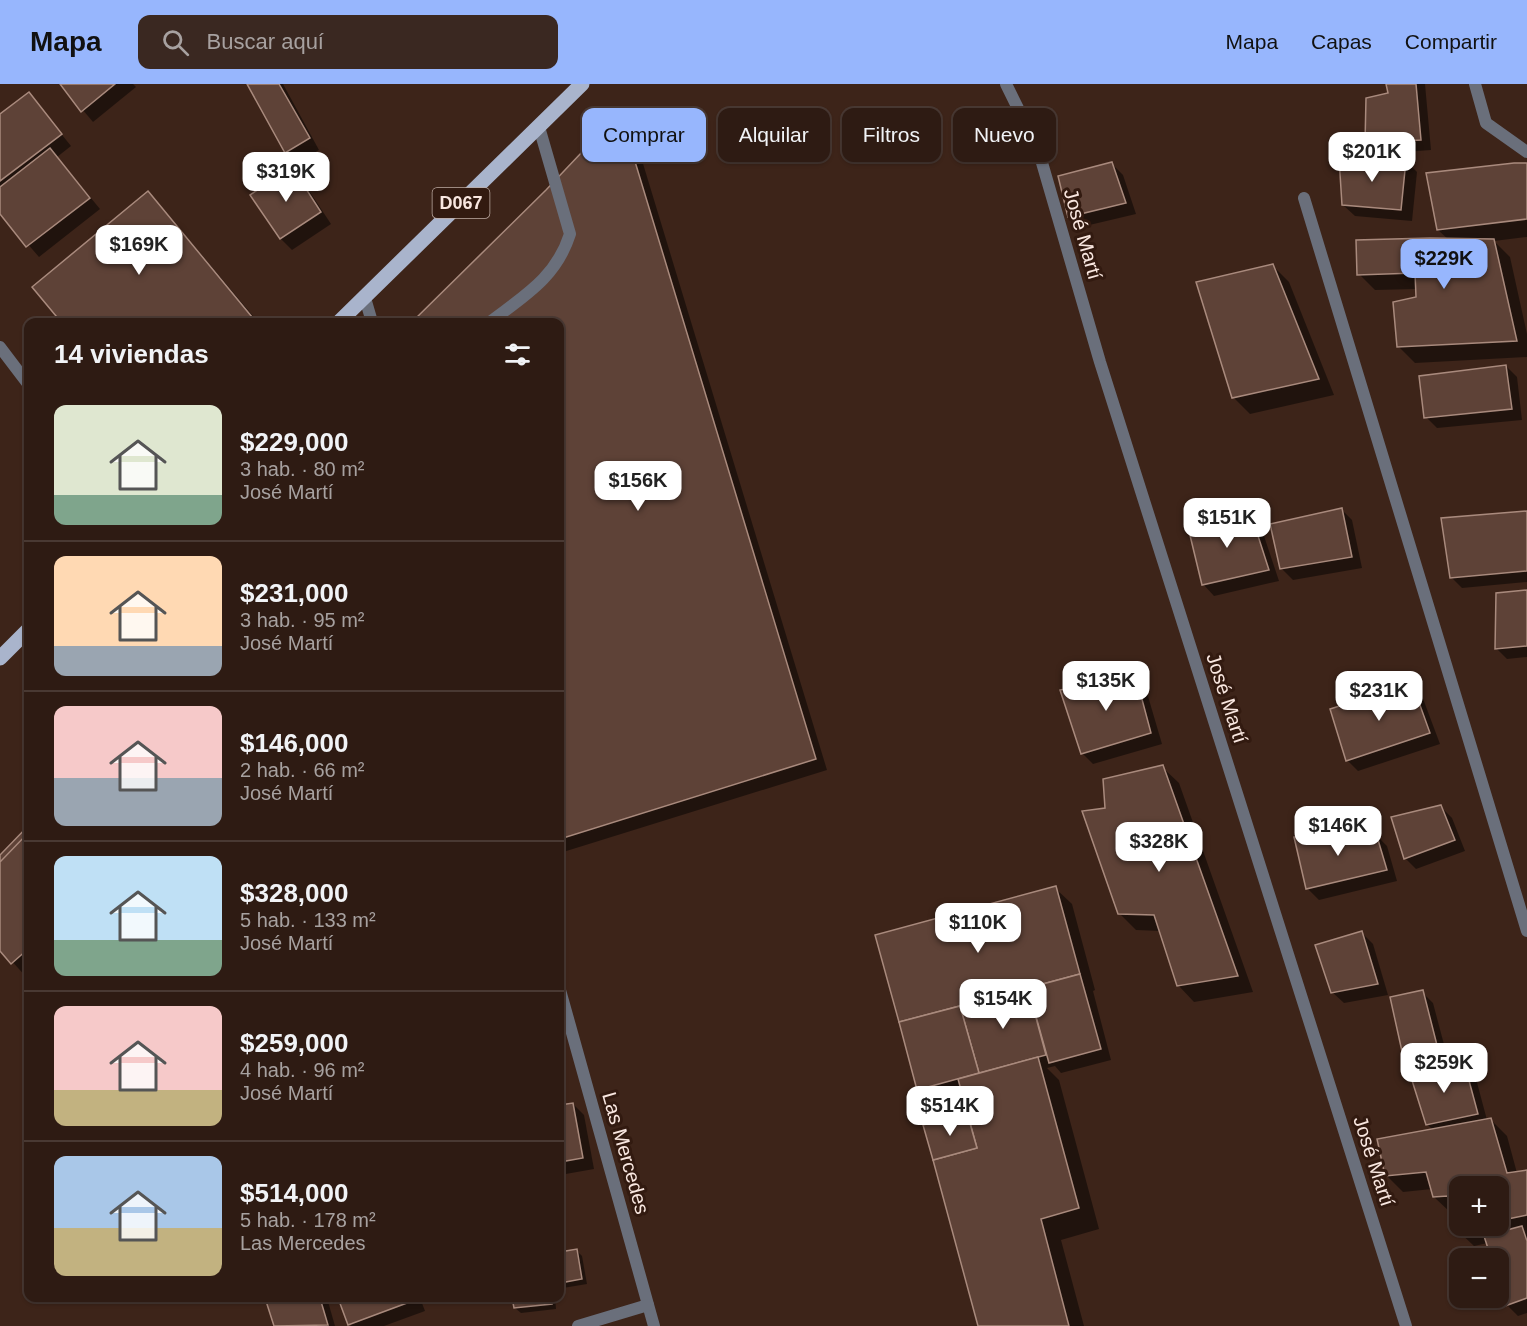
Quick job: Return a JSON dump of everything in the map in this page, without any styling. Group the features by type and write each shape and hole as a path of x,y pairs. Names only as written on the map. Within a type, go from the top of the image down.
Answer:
{"main road":[{"name":"D067","path":"343,318 582,84"},
{"path":"0,658 24,634"}],"street":[{"name":"José Martí","path":"1006,84 1038,149 1100,362 1406,1326"},
{"path":"1475,84 1486,123 1527,152"},
{"path":"495,318 541,283 555,267 570,234 539,127"},
{"path":"1304,198 1527,931"},
{"path":"365,298 371,318"},
{"path":"0,347 24,379"},
{"name":"Las Mercedes","path":"564,1004 654,1326"},
{"path":"578,1326 648,1305"}],"building":[{"path":"60,84 115,84 81,112"},
{"path":"247,84 279,84 310,138 285,153"},
{"path":"1386,84 1416,84 1421,140 1365,143 1366,98 1388,93"},
{"path":"29,92 62,134 0,181 0,114"},
{"path":"50,148 90,198 26,247 0,214 0,187"},
{"path":"582,152 582,162 635,162 816,759 564,838 564,318 416,318"},
{"path":"1339,158 1406,160 1401,210 1342,205"},
{"path":"1112,162 1126,203 1068,217 1058,176"},
{"path":"1527,163 1527,219 1437,230 1426,173"},
{"path":"292,167 321,212 280,239 250,195"},
{"path":"148,191 252,317 58,318 32,287"},
{"path":"1494,239 1517,341 1397,347 1393,302 1416,297 1415,273 1357,275 1356,240"},
{"path":"1273,264 1319,379 1232,398 1196,282"},
{"path":"1506,365 1512,409 1424,418 1419,376"},
{"path":"1342,508 1352,557 1280,569 1270,524"},
{"path":"1527,511 1527,571 1450,578 1441,518"},
{"path":"1251,514 1269,570 1202,585 1188,527"},
{"path":"1527,590 1527,646 1495,649 1496,593"},
{"path":"1135,673 1151,733 1081,754 1060,690"},
{"path":"1412,683 1430,733 1346,761 1330,709"},
{"path":"1163,765 1238,976 1177,986 1154,915 1118,914 1082,811 1105,808 1103,779"},
{"path":"1441,805 1455,840 1404,859 1391,817"},
{"path":"1339,829 1349,841 1376,833 1387,870 1306,889 1294,837"},
{"path":"24,830 24,945 16,954 0,939 0,855"},
{"path":"24,837 24,953 11,964 0,951 0,862"},
{"path":"1056,886 1080,974 899,1022 875,935"},
{"path":"1362,931 1378,984 1331,993 1315,945"},
{"path":"1080,974 1101,1049 1049,1063 1028,988"},
{"path":"1028,988 1046,1055 979,1073 960,1006"},
{"path":"1423,990 1440,1057 1405,1065 1390,997"},
{"path":"960,1006 979,1073 917,1090 899,1022"},
{"path":"1038,1057 1079,1208 1041,1219 1069,1326 978,1326 933,1160 977,1148 958,1079"},
{"path":"1464,1062 1478,1114 1426,1125 1410,1074"},
{"path":"573,1103 583,1158 564,1161 564,1104"},
{"path":"967,1113 977,1148 933,1160 923,1125"},
{"path":"1491,1118 1507,1173 1527,1170 1527,1215 1509,1219 1509,1176 1449,1176 1449,1200 1448,1196 1433,1197 1426,1172 1385,1176 1377,1139"},
{"path":"1522,1226 1527,1241 1527,1298 1509,1305 1509,1248 1488,1248 1484,1236 1509,1236 1509,1229"},
{"path":"577,1249 582,1279 564,1282 564,1251"},
{"path":"266,1302 321,1302 328,1325 274,1326"},
{"path":"339,1302 410,1302 348,1325"},
{"path":"513,1302 552,1302 552,1304 514,1308"}]}
